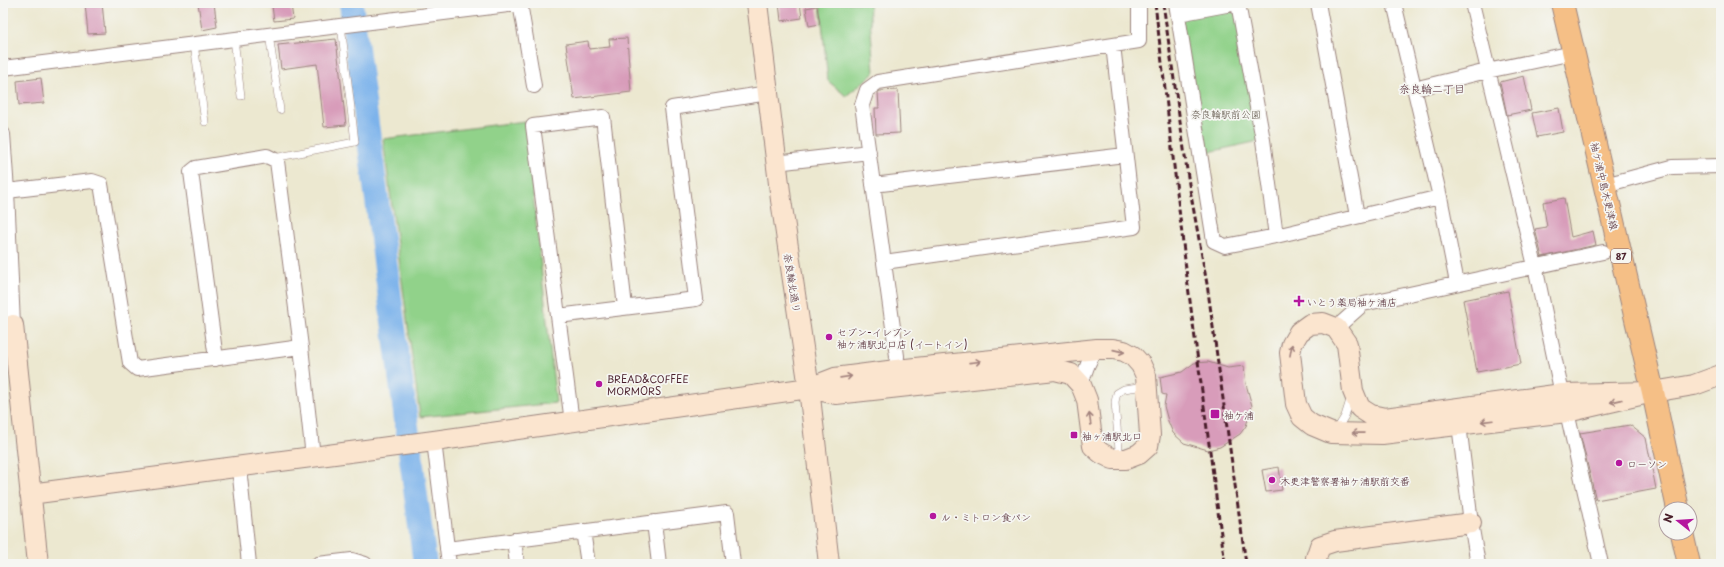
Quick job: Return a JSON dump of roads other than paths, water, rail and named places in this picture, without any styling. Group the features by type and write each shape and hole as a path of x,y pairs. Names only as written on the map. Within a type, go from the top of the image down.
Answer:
{"main road":[{"name":"袖ケ浦中島木更津線","path":"1562,3 1654,392 1676,501"},
{"path":"1684,541 1689,564"}],"street":[{"path":"3,68 524,3"},
{"name":"奈良輪北通り","path":"757,3 776,163 809,388 829,564"},
{"path":"896,370 897,356 862,105 867,90 878,82 1139,41 1138,3"},
{"path":"1276,236 1263,140 1238,3 1177,8 1214,241 1225,246 1276,236 1440,197"},
{"path":"1318,3 1357,216"},
{"path":"1394,3 1440,197 1457,283"},
{"path":"1472,3 1487,71 1535,266 1564,403 1601,564"},
{"path":"520,4 534,86"},
{"path":"884,262 1134,227 1113,45"},
{"path":"1414,89 1487,71 1573,53"},
{"path":"558,316 696,299 672,108 768,93"},
{"path":"572,422 533,126 603,117 625,307"},
{"path":"3,134 7,191 8,326 38,564"},
{"path":"776,163 869,152"},
{"path":"873,185 1125,155"},
{"path":"216,359 191,172 196,168 204,166 267,156 277,161 301,347 313,457"},
{"path":"1604,185 1672,166 1721,166"},
{"path":"7,191 20,188 92,181 101,184 130,363 137,369 301,347"},
{"path":"1336,328 1363,304 1603,252"},
{"path":"1459,417 1385,418 1371,415 1360,408 1353,391 1347,344 1336,328 1322,323 1310,324 1299,332 1292,344 1290,353 1296,404 1302,417 1312,425 1334,433 1382,434 1459,417 1654,392 1694,385 1721,375"},
{"path":"30,494 434,441 809,388 835,378 896,370 1113,349 1124,351 1133,356 1141,365 1146,376 1150,434 1148,446 1139,454 1126,459 1113,459 1101,453 1093,446 1087,400 1082,385 1070,374 1055,370 836,394 809,388"},
{"path":"1082,385 1091,357 1097,350"},
{"path":"1459,417 1471,523 1478,564"},
{"path":"434,441 449,564"},
{"path":"239,467 250,564"},
{"path":"447,549 727,513 733,564"},
{"path":"654,522 659,564"},
{"path":"1317,564 1316,558 1320,546 1335,541 1471,523"},
{"path":"583,531 588,564"},
{"path":"514,540 517,564"},
{"path":"318,564 352,560 365,564"}],"lane":[{"path":"271,158 355,142 341,25"},
{"path":"269,34 280,110"},
{"path":"234,39 241,96"},
{"path":"194,44 205,122"},
{"path":"1126,459 1119,450 1115,402 1117,393 1124,389 1146,386"},
{"path":"1334,433 1345,416 1353,391"}],"waterway":[{"path":"351,3 425,564"}],"railway":[{"path":"1155,3 1188,286 1225,564"},
{"path":"1163,3 1189,184 1207,284 1246,564"}],"place":[{"name":"いとう薬局袖ケ浦店","path":"1299,301"},
{"name":"セブン-イレブン 袖ケ浦駅北口店 (イートイン)","path":"829,337"},
{"name":"BREAD&COFFEE MORMORS","path":"599,384"},
{"name":"袖ケ浦","path":"1215,414"},
{"name":"袖ヶ浦駅北口","path":"1074,435"},
{"name":"ローソン","path":"1619,463"},
{"name":"木更津警察署袖ケ浦駅前交番","path":"1272,480"},
{"name":"ル・ミトロン食パン","path":"933,516"}],"district":[{"name":"奈良輪二丁目","path":"1432,88"}],"park label":[{"name":"奈良輪駅前公園","path":"1226,113"}]}
